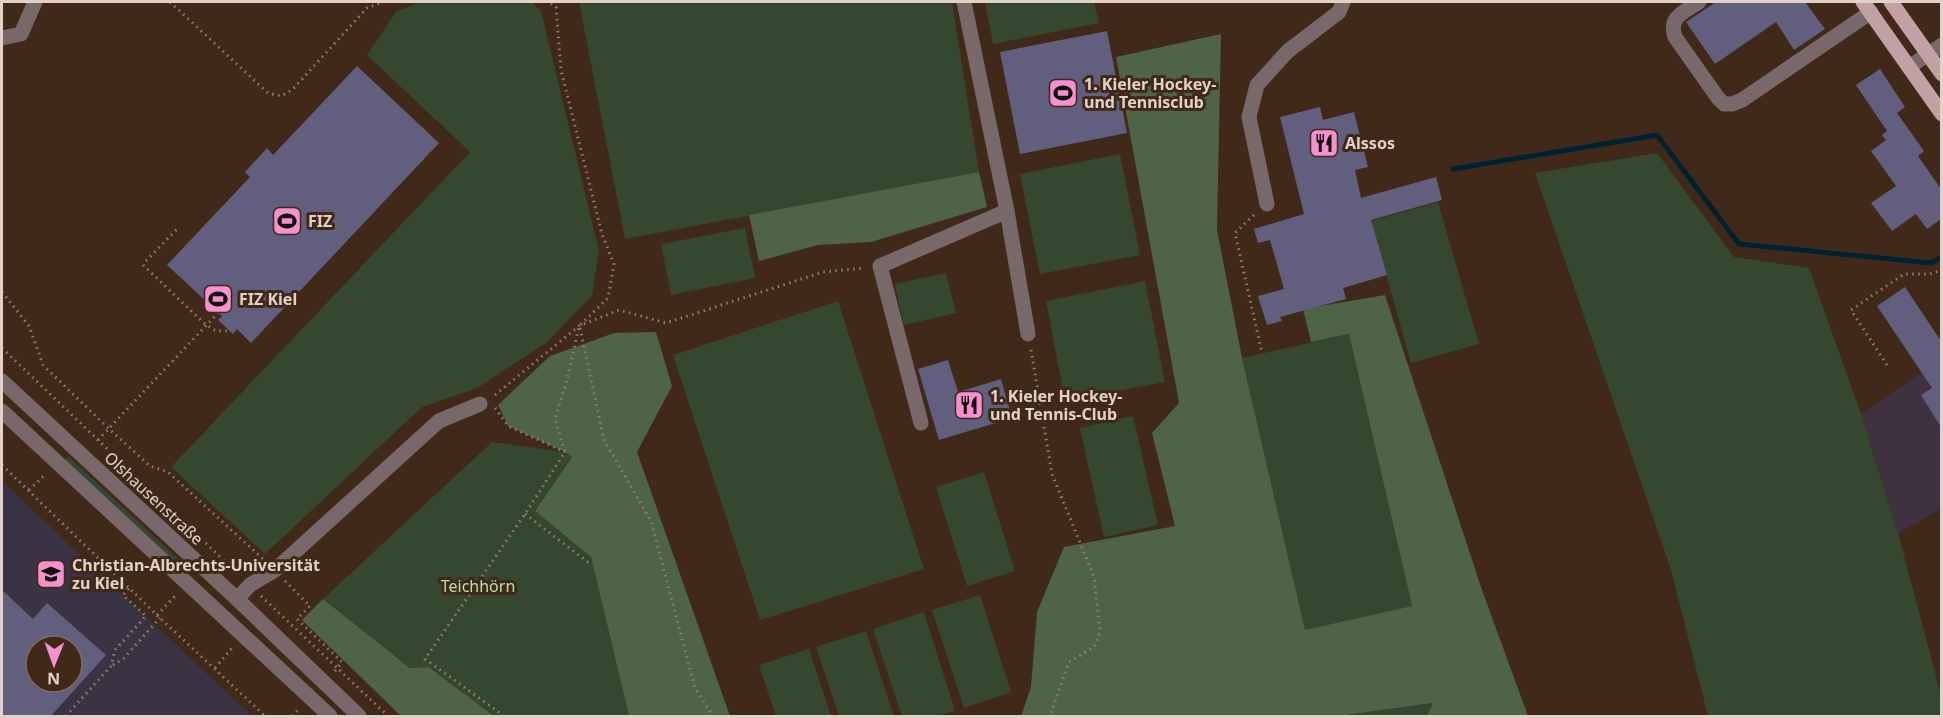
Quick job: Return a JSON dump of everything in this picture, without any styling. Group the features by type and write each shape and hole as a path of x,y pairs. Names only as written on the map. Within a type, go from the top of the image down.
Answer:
{"main road":[{"path":"1891,2 1941,74"},
{"path":"1867,7 1941,114"}],"street":[{"path":"2,38 21,34 35,2"},
{"path":"964,2 1007,211 1028,334"},
{"path":"1267,204 1249,117 1257,85 1288,51 1340,12 1343,2"},
{"path":"1699,2 1675,19 1672,28 1675,37 1724,104 1742,100 1867,7"},
{"path":"1909,67 1941,45"},
{"path":"921,423 880,266 1007,211"},
{"name":"Olshausenstraße","path":"2,381 237,599 359,717"},
{"path":"237,599 250,585 275,570 439,421 484,401"},
{"path":"2,411 243,635 324,715"}],"path":[{"path":"170,2 268,93 280,96 292,90 367,8 383,2"},
{"path":"549,2 556,7 561,69 602,234 614,264 608,298 579,326 484,401 508,426 565,452"},
{"path":"1262,353 1235,233 1267,204"},
{"path":"146,261 179,227"},
{"path":"143,265 206,326 216,331 230,331"},
{"path":"579,326 619,310 666,323 823,272 880,266"},
{"path":"1887,365 1851,310 1904,274 1930,274 1941,270"},
{"path":"2,292 29,326 44,365 150,466 168,472 275,570 310,606 297,619 342,662 338,668"},
{"path":"98,440 218,313"},
{"path":"504,717 425,660 565,452 555,419 567,381 579,326"},
{"path":"579,326 604,440 651,521 695,688 713,717"},
{"path":"1028,334 1052,474 1095,578 1100,632 1094,647 1070,662 1050,717"},
{"path":"2,348 388,717"},
{"path":"2,465 265,717"},
{"path":"525,514 589,563"},
{"path":"111,666 115,650 146,616 123,596 129,588"},
{"path":"66,717 111,666 124,658 160,618"},
{"path":"215,669 243,635"}],"shaded area":[{"path":"1941,359 1941,509 1898,533 1861,414"},
{"name":"Christian-Albrechts-Universität zu Kiel","path":"2,481 252,716 2,716"}],"green space":[{"path":"420,2 532,2 541,11 599,251 592,296 547,342 477,388 422,407 265,554 171,467 470,152 367,55 396,12"},
{"path":"579,2 952,2 979,172 625,239"},
{"path":"985,2 1094,2 1099,23 993,44"},
{"path":"1221,34 1217,230 1242,358 1305,630 1412,606 1349,334 1311,342 1303,309 1385,295 1482,590 1528,716 1427,716 1433,703 1338,716 1021,716 1031,687 1037,612 1064,547 1175,526 1152,433 1179,403 1116,57"},
{"path":"1657,153 1734,257 1809,268 1861,414 1898,533 1941,695 1941,716 1708,716 1671,570 1535,173"},
{"path":"1120,154 1140,255 1040,274 1020,174"},
{"path":"979,172 987,207 871,242 818,245 759,261 749,215"},
{"path":"1438,202 1479,344 1411,363 1371,221"},
{"path":"745,228 755,278 671,295 661,244"},
{"path":"946,273 956,313 904,325 895,284"},
{"path":"1145,281 1165,382 1065,401 1046,301"},
{"path":"838,301 924,569 760,620 673,355"},
{"path":"656,332 672,386 637,452 730,716 629,716 591,557 535,511 572,457 508,426 498,405 550,356 614,333"},
{"path":"1349,334 1412,606 1305,631 1242,358"},
{"path":"1133,416 1158,525 1104,537 1080,428"},
{"name":"Teichhörn","path":"492,442 565,452 572,457 535,511 591,557 629,716 494,716 430,667 410,668 323,599"},
{"path":"68,456 190,570 186,574 64,461"},
{"path":"984,472 1015,571 967,586 936,487"},
{"path":"980,595 1011,692 964,708 932,610"},
{"path":"323,599 410,668 429,667 494,716 401,716 302,620"},
{"path":"924,612 955,711 937,716 902,716 873,629"},
{"path":"866,631 894,716 839,716 816,647"},
{"path":"809,649 831,716 776,716 759,665"},
{"path":"1434,703 1427,716 1338,716"}],"building":[{"path":"1716,2 1805,2 1825,29 1794,50 1776,22 1715,64 1686,22"},
{"name":"1. Kieler Hockey- und Tennisclub","path":"1107,31 1127,133 1020,154 1000,52"},
{"name":"FIZ","path":"357,66 439,143 251,343 237,329 233,334 218,320 222,316 167,265 250,177 245,172 267,148 273,155"},
{"path":"1880,69 1905,107 1897,113 1924,151 1918,156 1941,189 1941,219 1927,229 1916,214 1892,231 1871,203 1896,186 1871,151 1886,140 1882,135 1887,131 1856,85"},
{"path":"1320,107 1323,120 1354,112 1368,167 1355,170 1361,198 1436,177 1442,200 1371,220 1387,275 1343,288 1346,299 1280,317 1282,321 1267,325 1258,296 1284,289 1270,240 1258,243 1254,229 1304,214 1280,117"},
{"path":"1905,287 1941,341 1941,427 1921,395 1932,388 1877,306"},
{"name":"1. Kieler Hockey- und Tennis-Club","path":"948,360 958,392 1001,379 1012,418 939,440 918,369"},
{"path":"2,590 33,619 47,603 82,634 24,634 24,694 71,694 50,717 2,717"},
{"path":"84,636 106,655 84,679"}],"waterway":[{"path":"1453,169 1657,135 1739,244 1931,263 1942,257"}],"place":[{"name":"1. Kieler Hockey- und Tennisclub","path":"1063,93"},
{"name":"Alssos","path":"1324,143"},
{"name":"FIZ","path":"287,221"},
{"name":"FIZ Kiel","path":"218,299"},
{"name":"1. Kieler Hockey- und Tennis-Club","path":"969,405"},
{"name":"Christian-Albrechts-Universität zu Kiel","path":"51,574"}]}
